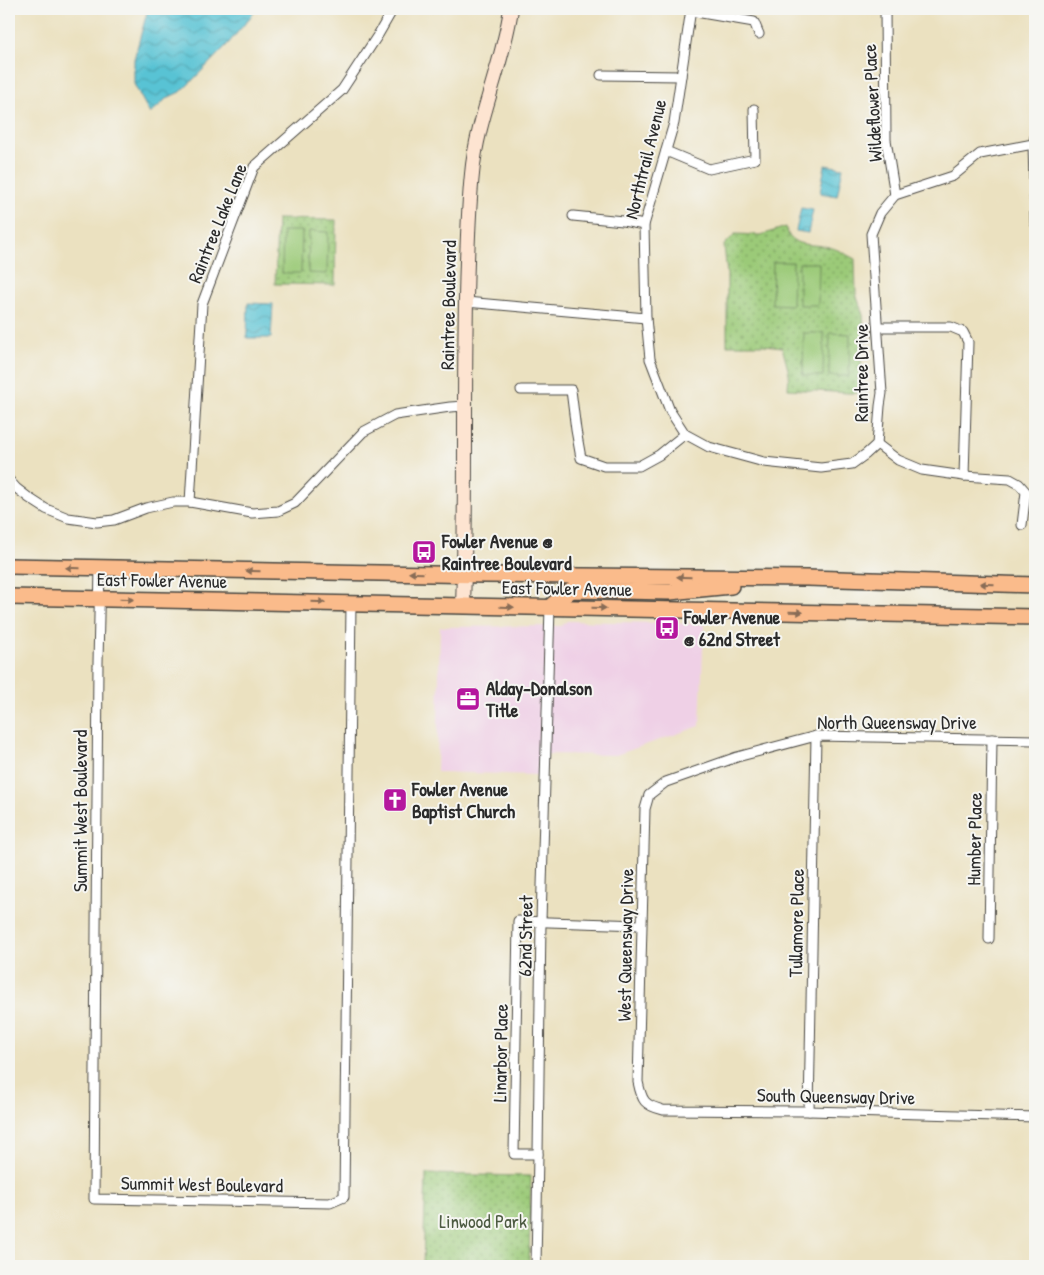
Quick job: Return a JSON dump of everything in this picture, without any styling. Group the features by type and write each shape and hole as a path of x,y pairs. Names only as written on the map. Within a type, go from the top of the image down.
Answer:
{"main road":[{"name":"East Fowler Avenue","path":"9,566 807,578 1035,585"},
{"path":"550,607 572,590 670,592 807,578"},
{"name":"East Fowler Avenue","path":"9,597 1035,617"}],"street":[{"name":"Raintree Lake Lane","path":"190,502 202,304 254,167 342,90 393,9"},
{"name":"Raintree Boulevard","path":"463,606 466,302 472,172 478,141 508,31 511,9"},
{"name":"Wildeflower Place","path":"885,9 886,140 895,196"},
{"path":"690,10 754,22 759,34"},
{"name":"Northtrail Avenue","path":"646,318 644,225 674,123 690,10"},
{"path":"600,75 681,76"},
{"path":"666,151 709,169 755,158 754,110"},
{"path":"895,196 954,176 980,154 1034,141 1035,223"},
{"name":"Raintree Drive","path":"646,318 650,359 670,411 685,434 709,447 764,462 821,468 852,464 877,444 882,393 871,234 880,213 895,196"},
{"path":"573,216 644,225"},
{"path":"466,302 646,318"},
{"path":"878,327 951,327 963,332 968,342 964,476"},
{"path":"521,390 571,390 581,458 604,466 639,466 659,455 685,434"},
{"path":"9,480 16,488 46,509 68,518 97,522 114,520 164,503 173,502 190,502 252,513 278,511 295,503 363,432 395,415 465,406"},
{"path":"877,444 898,460 922,470 1010,480 1019,484 1026,492 1022,525"},
{"name":"Summit West Boulevard","path":"100,568 98,598 94,1198 330,1203 344,1197 351,603"},
{"name":"62nd Street","path":"536,1266 541,921 550,607"},
{"name":"North Queensway Drive","path":"650,795 666,782 737,756 816,736 1035,740"},
{"name":"Tullamore Place","path":"809,1111 816,736"},
{"name":"Humber Place","path":"989,939 992,739"},
{"name":"West Queensway Drive","path":"641,1097 638,1082 644,809 650,795"},
{"name":"Linarbor Place","path":"538,1154 514,1154 518,921 541,921"},
{"path":"541,921 641,924"},
{"name":"South Queensway Drive","path":"641,1097 650,1106 663,1110 809,1111 1035,1117"}],"shaded area":[{"path":"567,621 704,624 700,726 616,755 539,754 538,775 437,772 440,627 561,626"}],"green space":[{"path":"277,219 336,220 335,285 275,284"},
{"path":"786,227 788,234 797,242 832,248 855,259 856,294 863,315 865,342 861,359 863,393 788,389 789,373 782,347 727,345 727,275 724,245 735,234 761,235"},
{"path":"283,231 302,231 301,273 282,273"},
{"path":"309,231 328,232 327,274 308,273"},
{"path":"773,262 793,262 792,305 772,304"},
{"path":"799,263 819,263 818,305 799,305"},
{"path":"804,333 824,333 823,376 803,375"},
{"path":"830,333 850,334 849,376 829,376"},
{"name":"Linwood Park","path":"426,1174 531,1176 529,1266 423,1266"}],"water":[{"path":"148,9 257,9 227,45 182,91 167,98 150,114 134,84 134,59"},
{"path":"825,165 843,168 837,196 820,193"},
{"path":"801,208 813,210 808,233 796,231"},
{"path":"248,303 273,304 271,338 247,338"}],"place":[{"name":"Fowler Avenue @ Raintree Boulevard","path":"424,552"},
{"name":"Fowler Avenue @ 62nd Street","path":"667,628"},
{"name":"Alday-Donalson Title","path":"468,699"},
{"name":"Fowler Avenue Baptist Church","path":"395,800"}]}
